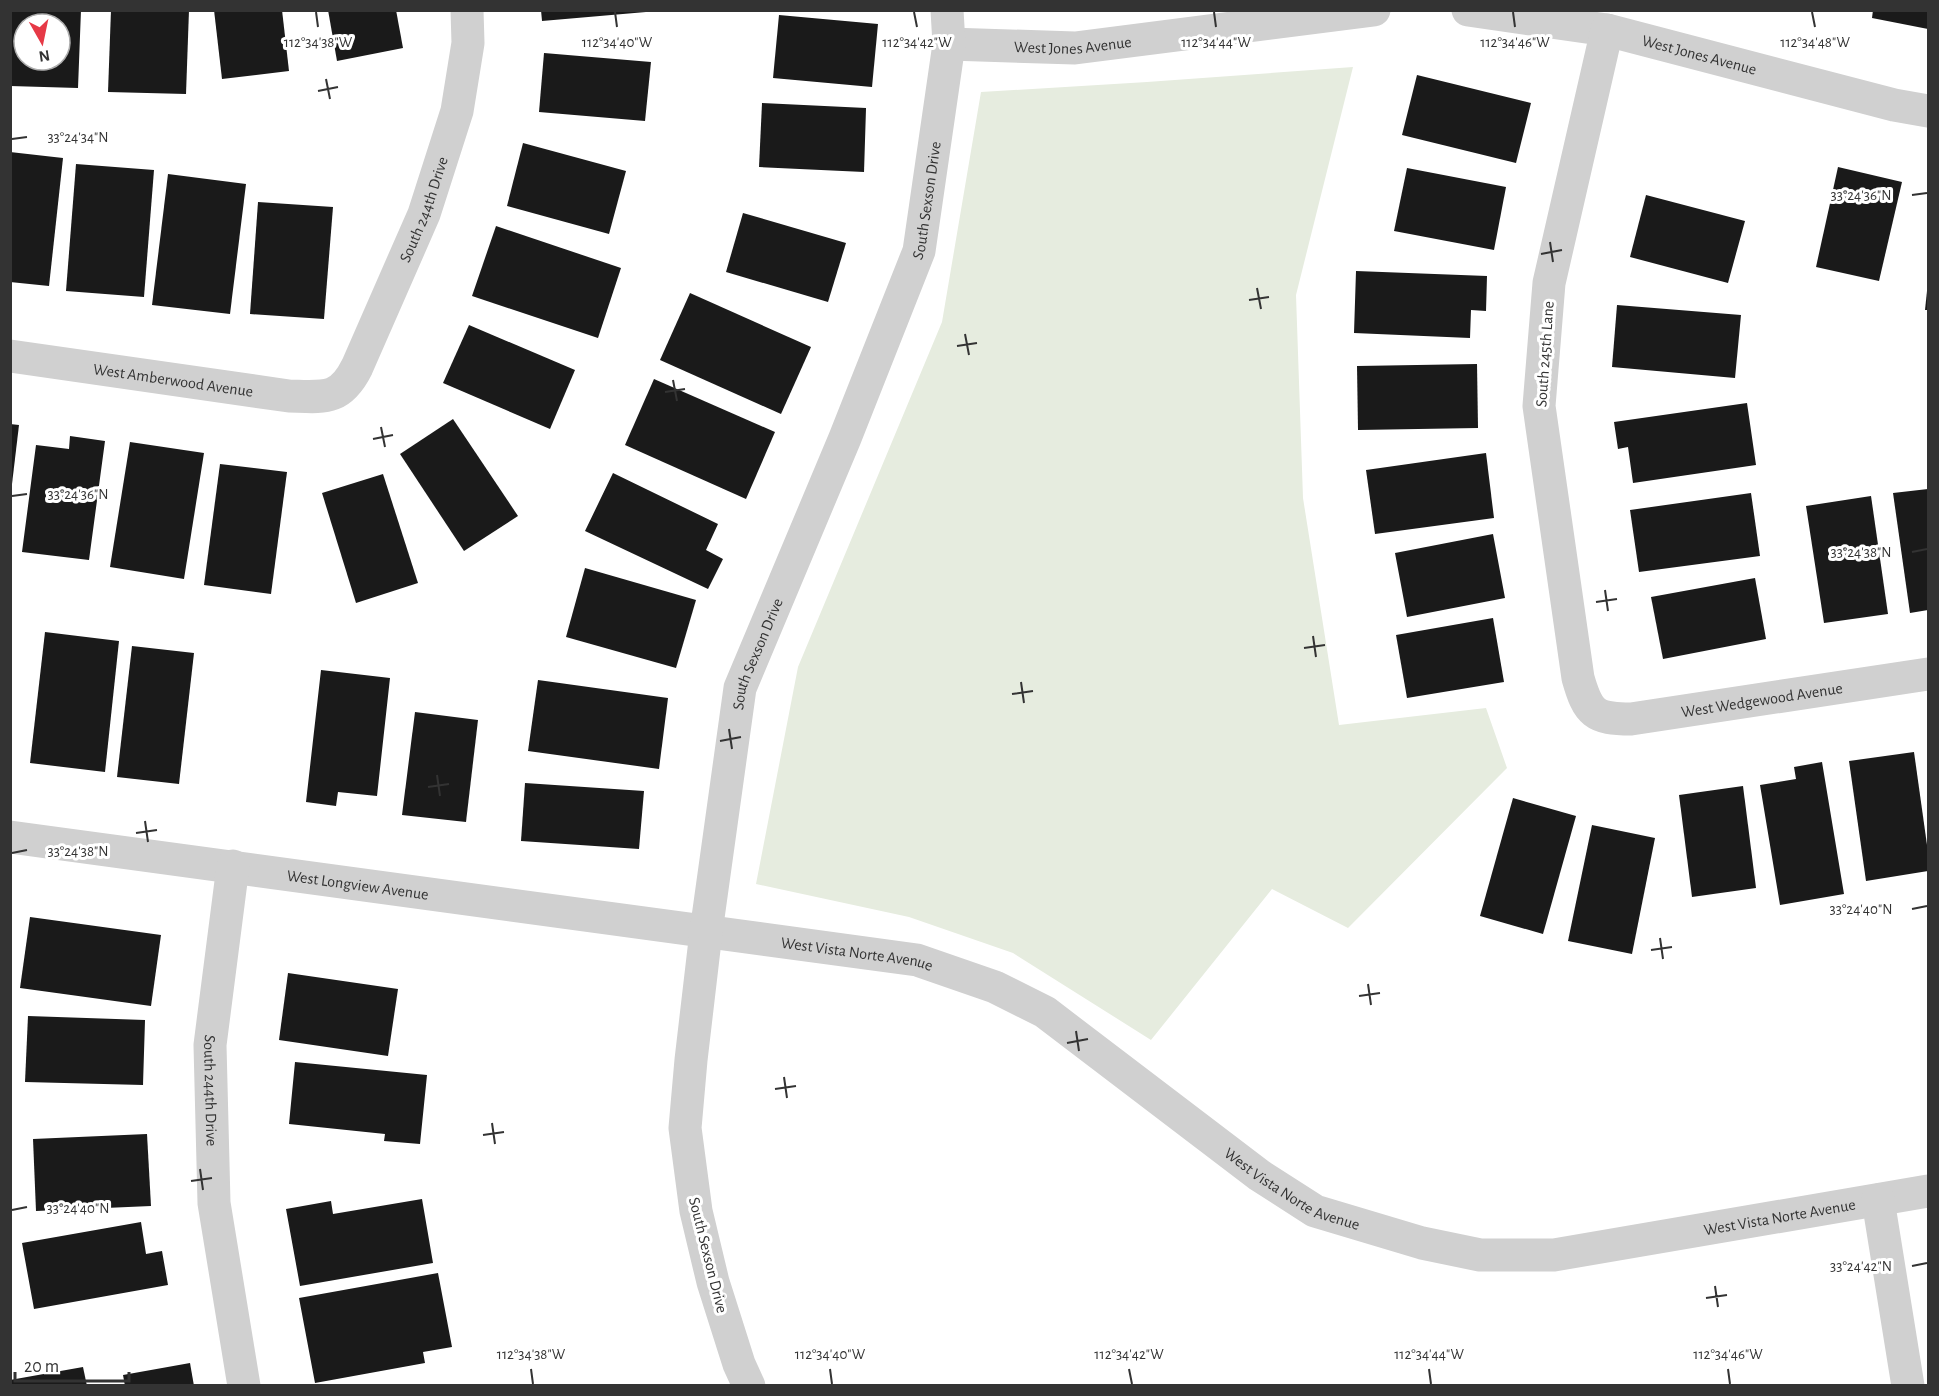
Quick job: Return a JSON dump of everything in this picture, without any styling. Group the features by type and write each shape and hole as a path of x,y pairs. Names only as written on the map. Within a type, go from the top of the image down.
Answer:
{"street":[{"name":"South 244th Drive","path":"336,394 350,382 423,213 457,111 468,43 468,10"},
{"name":"South Sexson Drive","path":"749,1386 739,1364 713,1282 696,1211 685,1128 706,932 740,688 845,438 919,251 949,44 947,10"},
{"name":"West Jones Avenue","path":"949,44 1075,48 1374,10"},
{"name":"West Jones Avenue","path":"1468,10 1607,30 1893,105 1929,111"},
{"name":"South 245th Lane","path":"1596,714 1584,697 1578,678 1539,406 1549,283 1607,30"},
{"name":"West Amberwood Avenue","path":"10,356 289,396 312,397 336,394"},
{"name":"West Wedgewood Avenue","path":"1596,714 1610,719 1631,719 1929,674"},
{"name":"West Longview Avenue","path":"10,837 706,932"},
{"name":"South 244th Drive","path":"233,866 210,1045 214,1203 244,1386"},
{"name":"West Vista Norte Avenue","path":"706,932 917,960 995,987 1045,1012 1258,1175 1315,1211 1422,1243 1480,1255 1554,1255 1929,1191"},
{"path":"1878,1200 1908,1386"}],"shaded area":[{"path":"1353,67 1296,295 1303,498 1339,725 1486,708 1507,768 1348,928 1272,889 1151,1040 1013,953 909,917 756,884 798,667 942,322 981,92"}],"building":[{"path":"10,10 81,10 78,88 10,86"},
{"path":"111,10 189,10 186,94 108,92"},
{"path":"214,10 282,10 289,71 222,79"},
{"path":"328,10 396,10 403,48 337,61"},
{"path":"541,10 646,10 646,12 542,21"},
{"path":"1873,10 1928,10 1928,29 1872,18"},
{"path":"779,15 878,24 872,87 773,78"},
{"path":"544,53 651,62 645,121 539,112"},
{"path":"1417,75 1531,103 1516,163 1402,135"},
{"path":"762,103 866,108 864,172 759,167"},
{"path":"523,143 626,171 609,234 507,206"},
{"path":"10,152 63,158 49,286 10,282"},
{"path":"76,164 154,170 144,297 66,291"},
{"path":"1838,167 1902,182 1879,281 1816,267"},
{"path":"1407,168 1506,187 1494,250 1394,231"},
{"path":"168,174 246,184 230,314 152,305"},
{"path":"1646,195 1745,221 1728,283 1630,257"},
{"path":"258,202 333,207 324,319 250,314"},
{"path":"743,213 846,243 828,302 726,272"},
{"path":"496,226 621,268 598,338 472,296"},
{"path":"1356,271 1487,276 1486,311 1471,310 1470,338 1354,333"},
{"path":"1927,291 1928,310 1925,310"},
{"path":"690,293 811,347 781,414 660,360"},
{"path":"1617,305 1741,315 1735,378 1612,367"},
{"path":"469,325 575,370 550,429 443,383"},
{"path":"1477,364 1478,428 1358,430 1357,366"},
{"path":"654,379 775,432 746,499 625,445"},
{"path":"1747,403 1756,465 1633,483 1628,447 1618,449 1614,422"},
{"path":"453,419 518,516 464,551 400,454"},
{"path":"10,424 19,425 12,484 10,484"},
{"path":"70,436 105,441 89,560 22,552 36,445 69,449"},
{"path":"130,442 204,453 184,579 110,567"},
{"path":"1486,453 1494,518 1375,534 1366,470"},
{"path":"220,464 287,472 271,594 204,585"},
{"path":"613,473 718,524 706,550 723,559 708,589 585,531"},
{"path":"383,474 418,583 356,603 322,493"},
{"path":"1928,489 1928,610 1910,613 1893,493"},
{"path":"1751,493 1760,556 1639,572 1630,510"},
{"path":"1871,496 1888,614 1824,623 1806,506"},
{"path":"1493,534 1505,598 1407,617 1395,553"},
{"path":"585,568 696,600 676,668 566,637"},
{"path":"1755,578 1766,639 1663,659 1651,597"},
{"path":"1493,618 1504,682 1407,698 1396,635"},
{"path":"45,632 119,641 105,772 30,763"},
{"path":"132,646 194,653 179,784 117,777"},
{"path":"321,670 390,678 377,796 338,792 336,806 306,802"},
{"path":"538,680 668,698 659,769 528,751"},
{"path":"415,712 478,720 466,822 402,815"},
{"path":"1914,752 1928,852 1928,871 1866,881 1849,761"},
{"path":"1822,762 1844,894 1780,905 1760,785 1796,779 1794,767"},
{"path":"525,783 644,791 639,849 521,841"},
{"path":"1743,786 1756,888 1692,897 1679,795"},
{"path":"1513,798 1576,816 1543,934 1480,916"},
{"path":"1592,825 1655,838 1632,954 1568,941"},
{"path":"30,917 161,935 151,1006 20,988"},
{"path":"288,973 398,989 388,1056 279,1040"},
{"path":"28,1016 145,1020 143,1085 25,1082"},
{"path":"295,1062 427,1075 420,1144 384,1141 385,1134 289,1124"},
{"path":"147,1134 151,1206 36,1211 33,1139"},
{"path":"422,1199 433,1263 300,1286 286,1209 331,1201 333,1214"},
{"path":"141,1222 146,1254 162,1251 168,1285 34,1309 22,1243"},
{"path":"438,1273 452,1347 423,1352 425,1363 315,1383 299,1298"},
{"path":"190,1363 194,1386 125,1386 123,1375"},
{"path":"83,1367 87,1386 10,1386 10,1380"}]}
